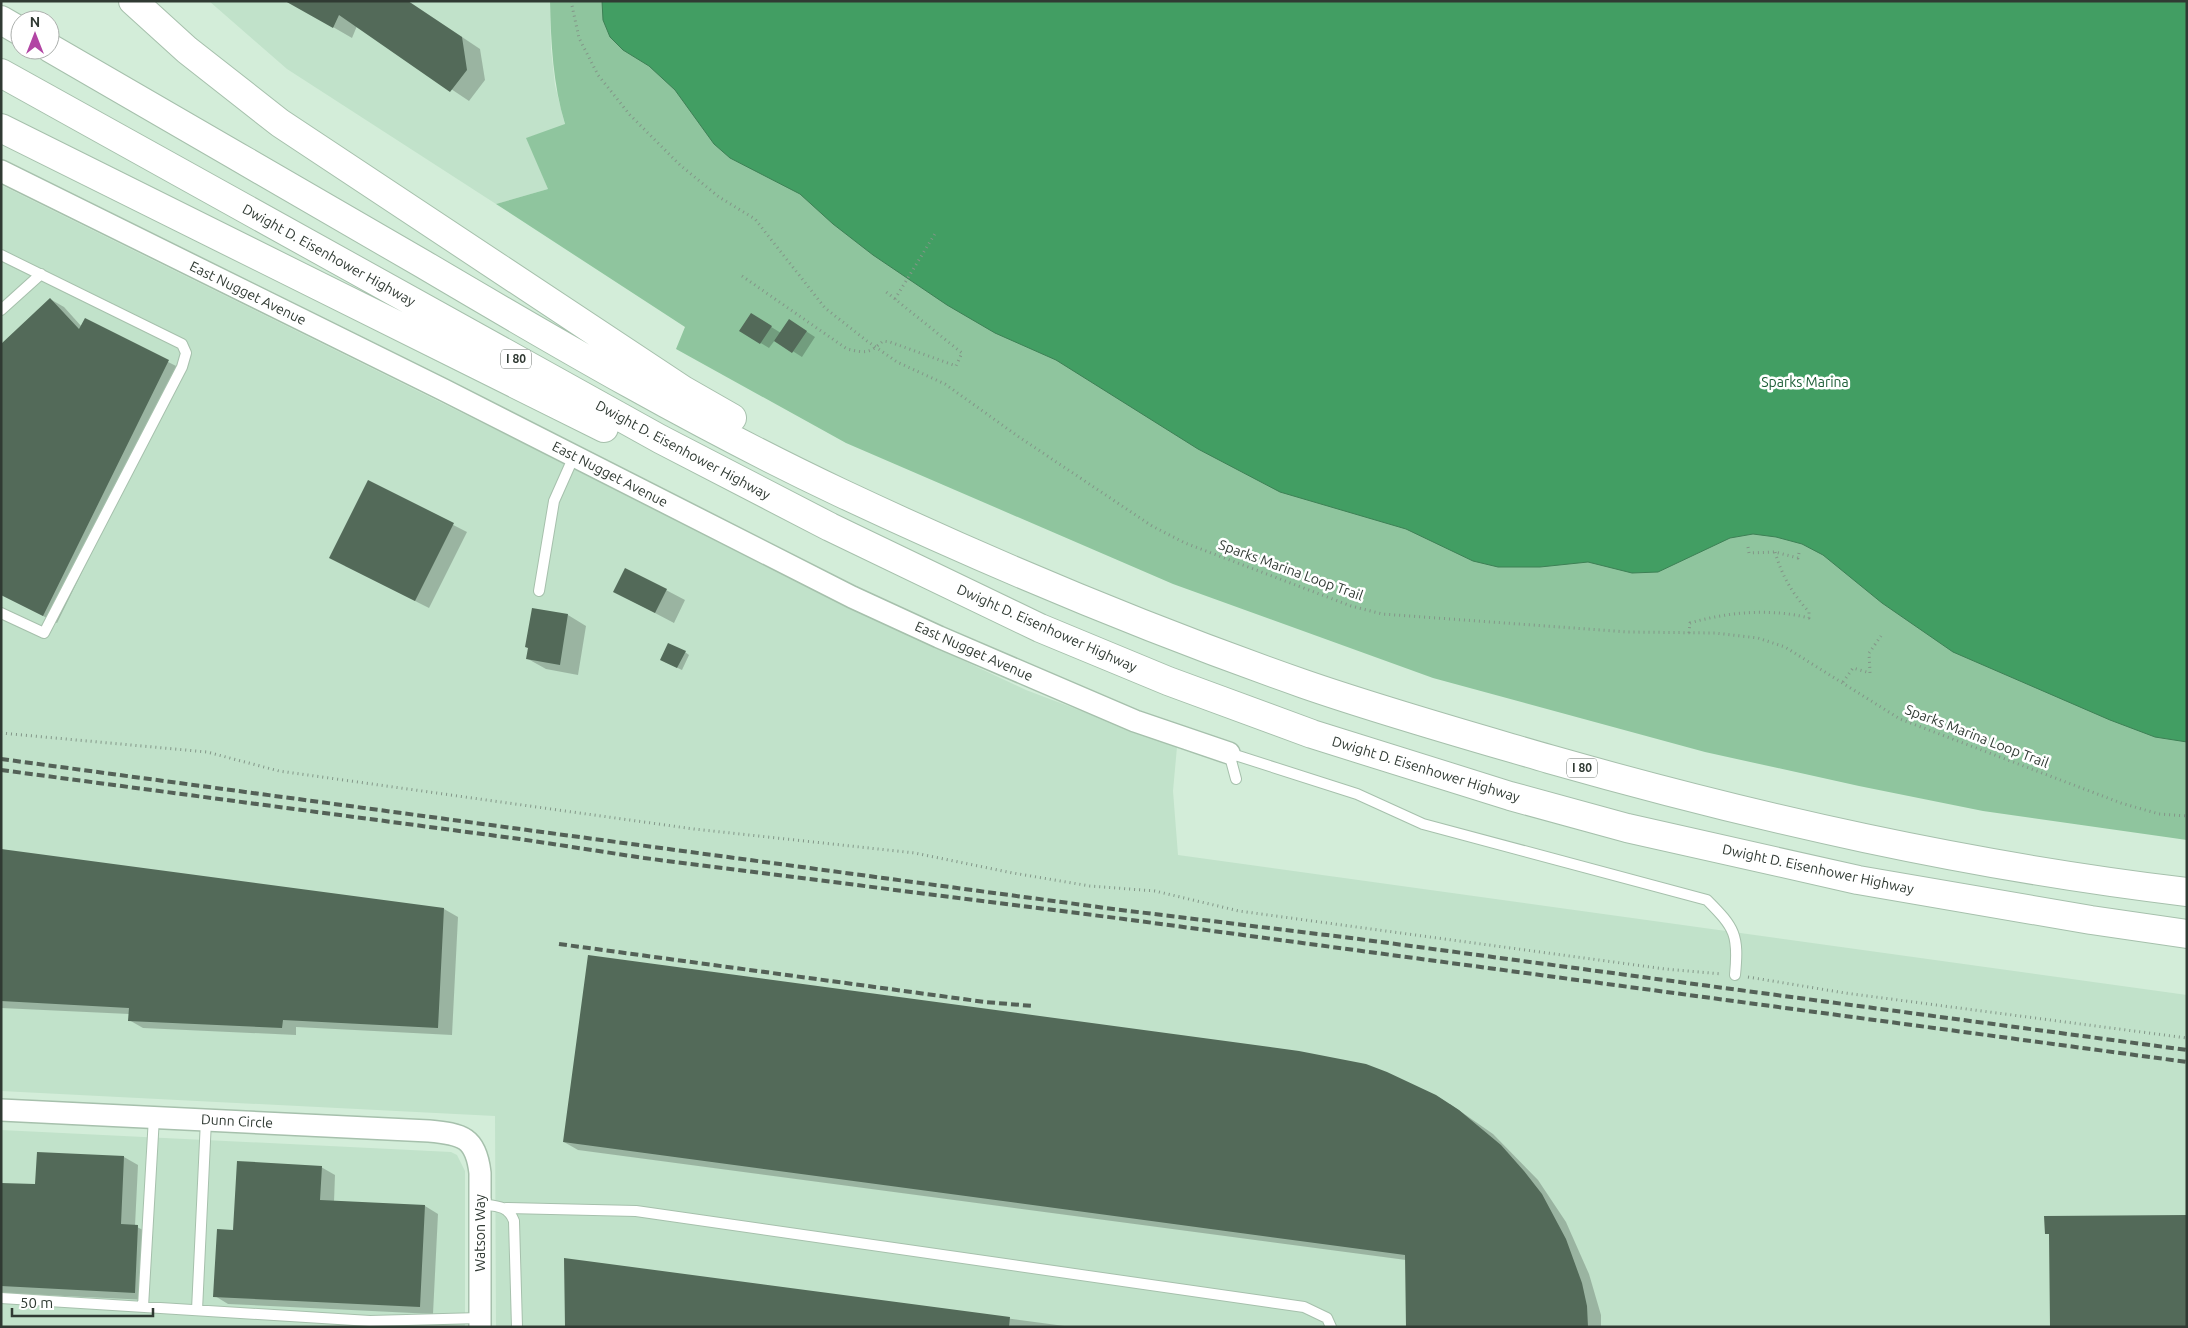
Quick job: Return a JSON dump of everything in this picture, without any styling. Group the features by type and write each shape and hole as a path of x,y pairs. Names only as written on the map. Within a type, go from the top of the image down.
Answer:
{"highway":[{"path":"132,1 209,68 280,123 674,384 752,428 944,522 1000,565"},
{"name":"I 80","path":"60,54 622,380 839,492 1000,565 1190,642 1308,685 1454,731 1634,783 1905,848 2003,866 2187,892"},
{"name":"Dwight D. Eisenhower Highway","path":"1,73 660,440 830,527 1040,628 1168,681 1312,734 1510,796 1618,826 1858,880 2091,920 2187,934"},
{"path":"1,128 650,451 789,523 938,594 1040,628"}],"street":[{"name":"East Nugget Avenue","path":"1,171 574,456 852,597 939,637 1136,721 1229,753"},
{"name":"Dunn Circle","path":"1,1110 429,1131 452,1134 470,1142"},
{"name":"Watson Way","path":"470,1142 478,1156 480,1322"}],"lane":[{"path":"1,255 182,344 186,353 182,367 44,633 1,613"},
{"path":"1,310 41,274"},
{"path":"539,590 554,501 574,456"},
{"path":"1229,753 1236,779"},
{"path":"1229,753 1357,794 1423,824 1707,900 1728,921 1738,948 1735,976"},
{"path":"143,1307 154,1117"},
{"path":"197,1310 206,1120"},
{"path":"480,1204 506,1208 636,1211 1304,1307 1327,1318 1330,1327"},
{"path":"506,1208 511,1213 514,1221 517,1327"},
{"path":"1,1298 370,1321 480,1322"}],"path":[{"name":"Sparks Marina Loop Trail","path":"572,1 579,38 594,68 630,115 680,165 720,196 755,219 825,308 876,348 898,362 945,384 1152,526 1185,543 1352,606 1382,614 1628,632 1689,633 1758,638 1785,647 1900,719 2121,804 2159,814 2187,816"},
{"path":"894,299 936,232"},
{"path":"742,276 847,349 864,353 876,348 883,341 890,342 956,366 962,353 885,291"},
{"path":"1748,547 1749,553 1774,552 1798,558 1800,553"},
{"path":"1689,633 1690,623 1759,611 1788,613 1809,618 1809,612 1792,592 1781,572 1774,552"},
{"path":"1842,682 1854,668 1870,673 1869,653 1881,636"},
{"path":"1,733 207,752 280,771 514,805 694,829 915,853 1090,886 1155,891 1239,911 1665,969 1771,979 1846,993 2187,1038"}],"shaded area":[{"path":"209,1 550,1 551,49 555,85 565,125 527,138 548,189 496,204 287,69"},
{"name":"Sparks Marina","path":"602,1 2187,1 2187,742 2155,737 2110,720 1953,652 1882,603 1823,555 1802,544 1776,537 1753,534 1730,538 1658,572 1632,573 1588,562 1540,567 1498,567 1473,561 1406,529 1280,492 1198,449 1056,360 995,333 947,305 873,255 833,224 800,194 730,158 714,144 675,90 649,66 623,50 610,37 603,20"},
{"path":"1,185 533,448 828,597 1026,690 1177,747 1173,791 1178,855 2187,995 2187,1327 496,1327 495,1116 1,1091"},
{"path":"1,1130 451,1152 457,1155 465,1171 465,1327 1,1327"}],"green space":[{"name":"Sparks Marina","path":"550,1 2187,1 2187,840 1983,811 1859,786 1705,752 1433,678 1173,584 846,443 676,349 685,327 496,204 548,189 526,138 565,124 553,64"}],"building":[{"path":"285,1 408,1 462,37 467,70 450,92 339,15 333,28"},
{"path":"50,298 79,329 85,318 169,360 43,616 1,595 1,344"},
{"path":"751,313 772,326 760,344 739,331"},
{"path":"789,319 807,331 792,353 774,341"},
{"path":"368,480 454,523 415,601 329,558"},
{"path":"625,568 667,589 655,613 613,592"},
{"path":"532,608 568,614 560,665 526,659 528,648 525,647"},
{"path":"668,643 686,651 677,668 660,660"},
{"path":"1,849 444,908 438,1028 283,1020 282,1028 128,1021 129,1008 1,1001"},
{"path":"588,955 1299,1051 1366,1064 1436,1095 1459,1110 1501,1145 1524,1171 1542,1194 1566,1239 1582,1283 1587,1306 1588,1327 1406,1327 1405,1255 563,1142"},
{"path":"37,1152 124,1156 121,1224 138,1225 135,1293 1,1286 1,1183 35,1184"},
{"path":"237,1161 322,1166 320,1200 425,1205 420,1307 213,1297 217,1229 233,1230"},
{"path":"2187,1215 2187,1327 2050,1327 2049,1234 2045,1234 2044,1216"},
{"path":"564,1258 1010,1317 1009,1327 565,1327"}],"railway":[{"path":"1,759 1113,909 1351,938 2187,1050"},
{"path":"1,770 520,839 644,858 1124,919 2187,1062"},
{"path":"559,944 985,1002 1033,1006"}]}
